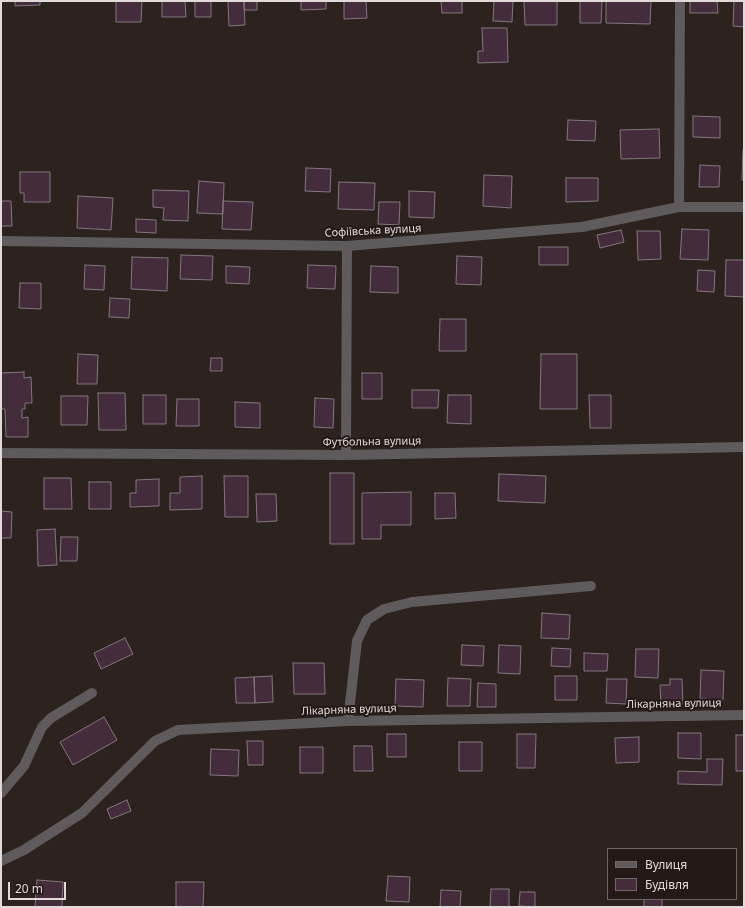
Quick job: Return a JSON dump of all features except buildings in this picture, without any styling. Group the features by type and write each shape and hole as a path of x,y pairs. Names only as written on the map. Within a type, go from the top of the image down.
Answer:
{"street":[{"path":"679,207 680,1"},
{"name":"Софіївська вулиця","path":"1,241 347,246 582,227 679,207 744,207"},
{"path":"346,455 347,246"},
{"name":"Футбольна вулиця","path":"1,453 346,455 744,447"},
{"path":"348,721 357,641 367,620 384,609 412,602 591,586"},
{"path":"1,793 24,766 42,728 51,718 92,693"},
{"name":"Лікарняна вулиця","path":"1,861 24,850 82,813 155,741 178,730 348,721 744,716"}]}
